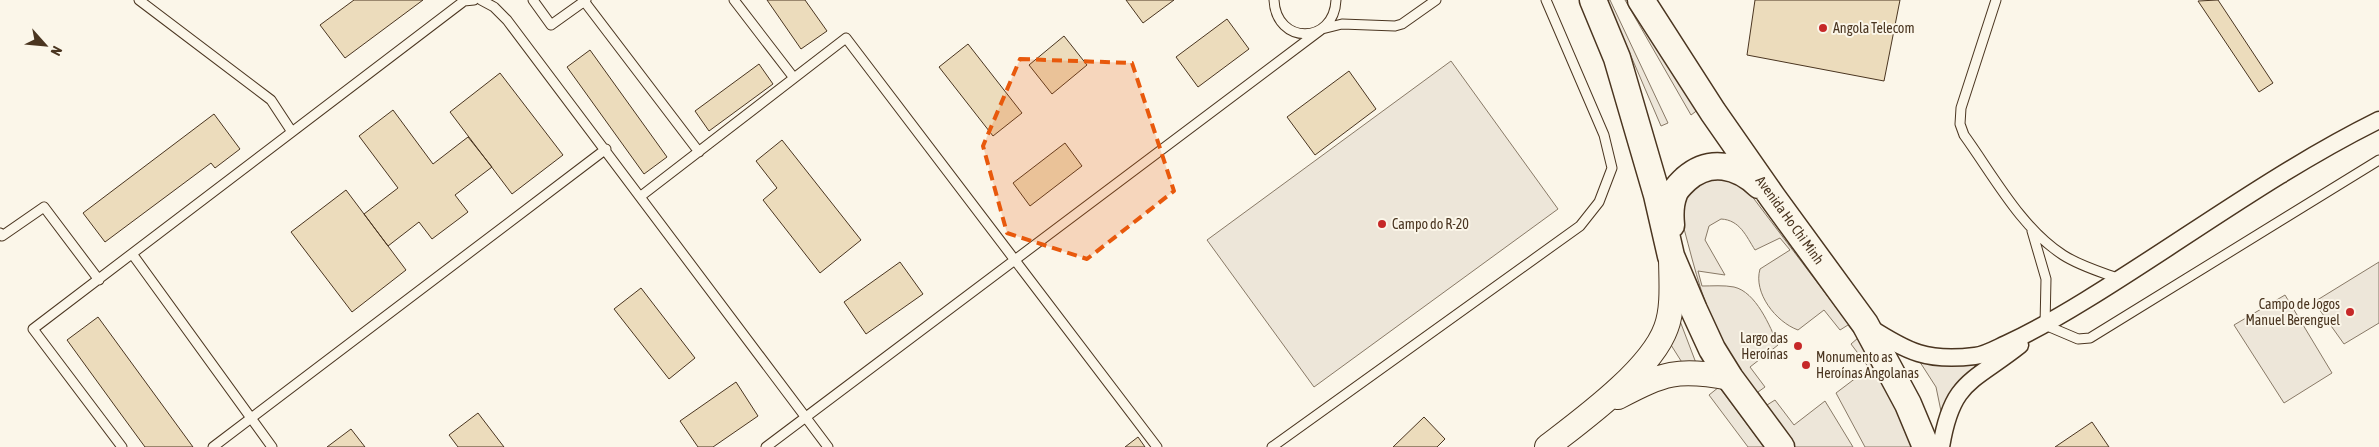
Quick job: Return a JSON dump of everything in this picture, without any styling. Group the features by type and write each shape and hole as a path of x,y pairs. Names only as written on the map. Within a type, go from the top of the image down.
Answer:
{"main road":[{"path":"1593,0 1617,58 1658,195 1671,256 1708,341 1730,378 1781,447"},
{"name":"Avenida Ho Chi Minh","path":"1641,0 1713,112 1772,198 1865,324 1908,404 1926,447"},
{"path":"1547,447 1599,407 1649,356 1666,327 1671,256 1670,210 1674,194 1680,185 1695,172 1705,167 1722,165 1734,168 1755,181 1772,198"},
{"path":"1599,407 1655,378 1669,374 1705,373 1730,378"}],"street":[{"path":"2345,137 2379,109"},
{"path":"1865,324 1899,346 1918,355 1949,358 1977,356 2045,325 2120,280 2284,172 2379,120"},
{"path":"1941,447 1950,410 1955,399 1970,379 2007,355 2045,325"}],"lane":[{"path":"139,0 271,100 292,132"},
{"path":"122,447 33,329 133,255 464,1 474,0"},
{"path":"481,0 494,6 507,20 828,447"},
{"path":"533,0 551,26 585,0 699,152"},
{"path":"734,0 794,78"},
{"path":"1274,0 1278,20 1285,27 1303,34 1342,24 1402,24 1436,0"},
{"path":"766,447 1322,29 1335,12 1336,0"},
{"path":"1272,447 1580,226 1599,202 1612,168 1604,135 1546,0"},
{"path":"1996,0 1962,108 1960,124 1964,135 2032,231 2062,255 2120,280"},
{"path":"641,196 846,38 1157,447"},
{"path":"213,447 606,150"},
{"path":"2032,231 2046,279 2045,325 2078,339 2090,338 2379,160"},
{"path":"0,234 2,236 44,207 99,280"},
{"path":"133,255 272,447"}],"highlighted area":[{"path":"1020,59 1132,63 1174,191 1087,259 1007,233 983,146"}],"shaded area":[{"path":"1607,0 1610,0 1668,123 1661,126"},
{"path":"1625,0 1629,0 1699,109 1691,115"},
{"name":"Campo do R-20","path":"1451,61 1558,209 1314,387 1207,240"},
{"path":"1720,177 1745,187 1869,351 1899,408 1911,447 1865,447 1836,393 1869,368 1851,344 1858,338 1848,325 1840,330 1824,310 1798,330 1774,314 1763,297 1760,288 1760,269 1790,250 1780,238 1755,250 1738,226 1733,222 1721,219 1709,226 1705,240 1725,275 1698,271 1702,286 1734,287 1742,290 1761,311 1771,329 1778,345 1750,367 1765,387 1758,392 1767,405 1775,400 1794,425 1825,401 1853,447 1794,447 1744,378 1718,333 1706,304 1680,214 1693,188 1711,178"},
{"name":"Campo de Jogos Manuel Berenguel","path":"2379,262 2379,323 2344,344 2314,302"},
{"path":"2285,295 2332,373 2284,403 2234,325"},
{"path":"1680,321 1696,363 1683,364 1671,345"},
{"path":"1918,359 1949,365 1977,364 1955,386 1942,416 1936,387"},
{"path":"1719,387 1764,447 1748,447 1709,395"}],"building":[{"path":"354,0 423,0 345,58 320,25"},
{"path":"767,0 805,0 827,31 801,49"},
{"path":"1126,0 1174,0 1143,23"},
{"name":"Angola Telecom","path":"1755,0 1900,0 1884,81 1747,55"},
{"path":"2218,0 2273,83 2259,92 2198,1"},
{"path":"1227,19 1249,49 1198,87 1176,57"},
{"path":"1064,36 1087,65 1052,94 1029,65"},
{"path":"968,44 1022,113 993,136 939,67"},
{"path":"590,50 667,157 644,174 567,67"},
{"path":"759,64 773,84 709,131 695,111"},
{"path":"1349,71 1376,109 1315,155 1287,117"},
{"path":"500,73 563,155 512,194 450,112"},
{"path":"393,110 433,164 468,137 492,167 455,195 468,212 432,239 419,222 388,246 364,214 398,188 359,136"},
{"path":"214,114 240,149 215,168 211,163 105,242 83,213"},
{"path":"782,140 861,240 820,273 763,200 777,188 756,161"},
{"path":"1065,143 1082,166 1030,206 1013,183"},
{"path":"346,190 406,270 352,312 291,232"},
{"path":"900,262 923,294 866,334 844,302"},
{"path":"641,288 695,358 669,379 614,309"},
{"path":"98,317 193,447 145,447 115,406 67,340"},
{"path":"736,382 758,416 713,447 698,447 680,421"},
{"path":"478,413 504,447 458,447 449,435"},
{"path":"1424,417 1445,439 1437,447 1393,447"},
{"path":"2092,422 2109,447 2055,447"},
{"path":"351,429 365,447 327,447"},
{"path":"1138,437 1145,447 1125,447"}],"place":[{"name":"Angola Telecom","path":"1823,28"},
{"name":"Campo do R-20","path":"1382,224"},
{"name":"Campo de Jogos Manuel Berenguel","path":"2350,312"},
{"name":"Largo das Heroínas","path":"1798,346"},
{"name":"Monumento as Heroínas Angolanas","path":"1806,365"}]}
